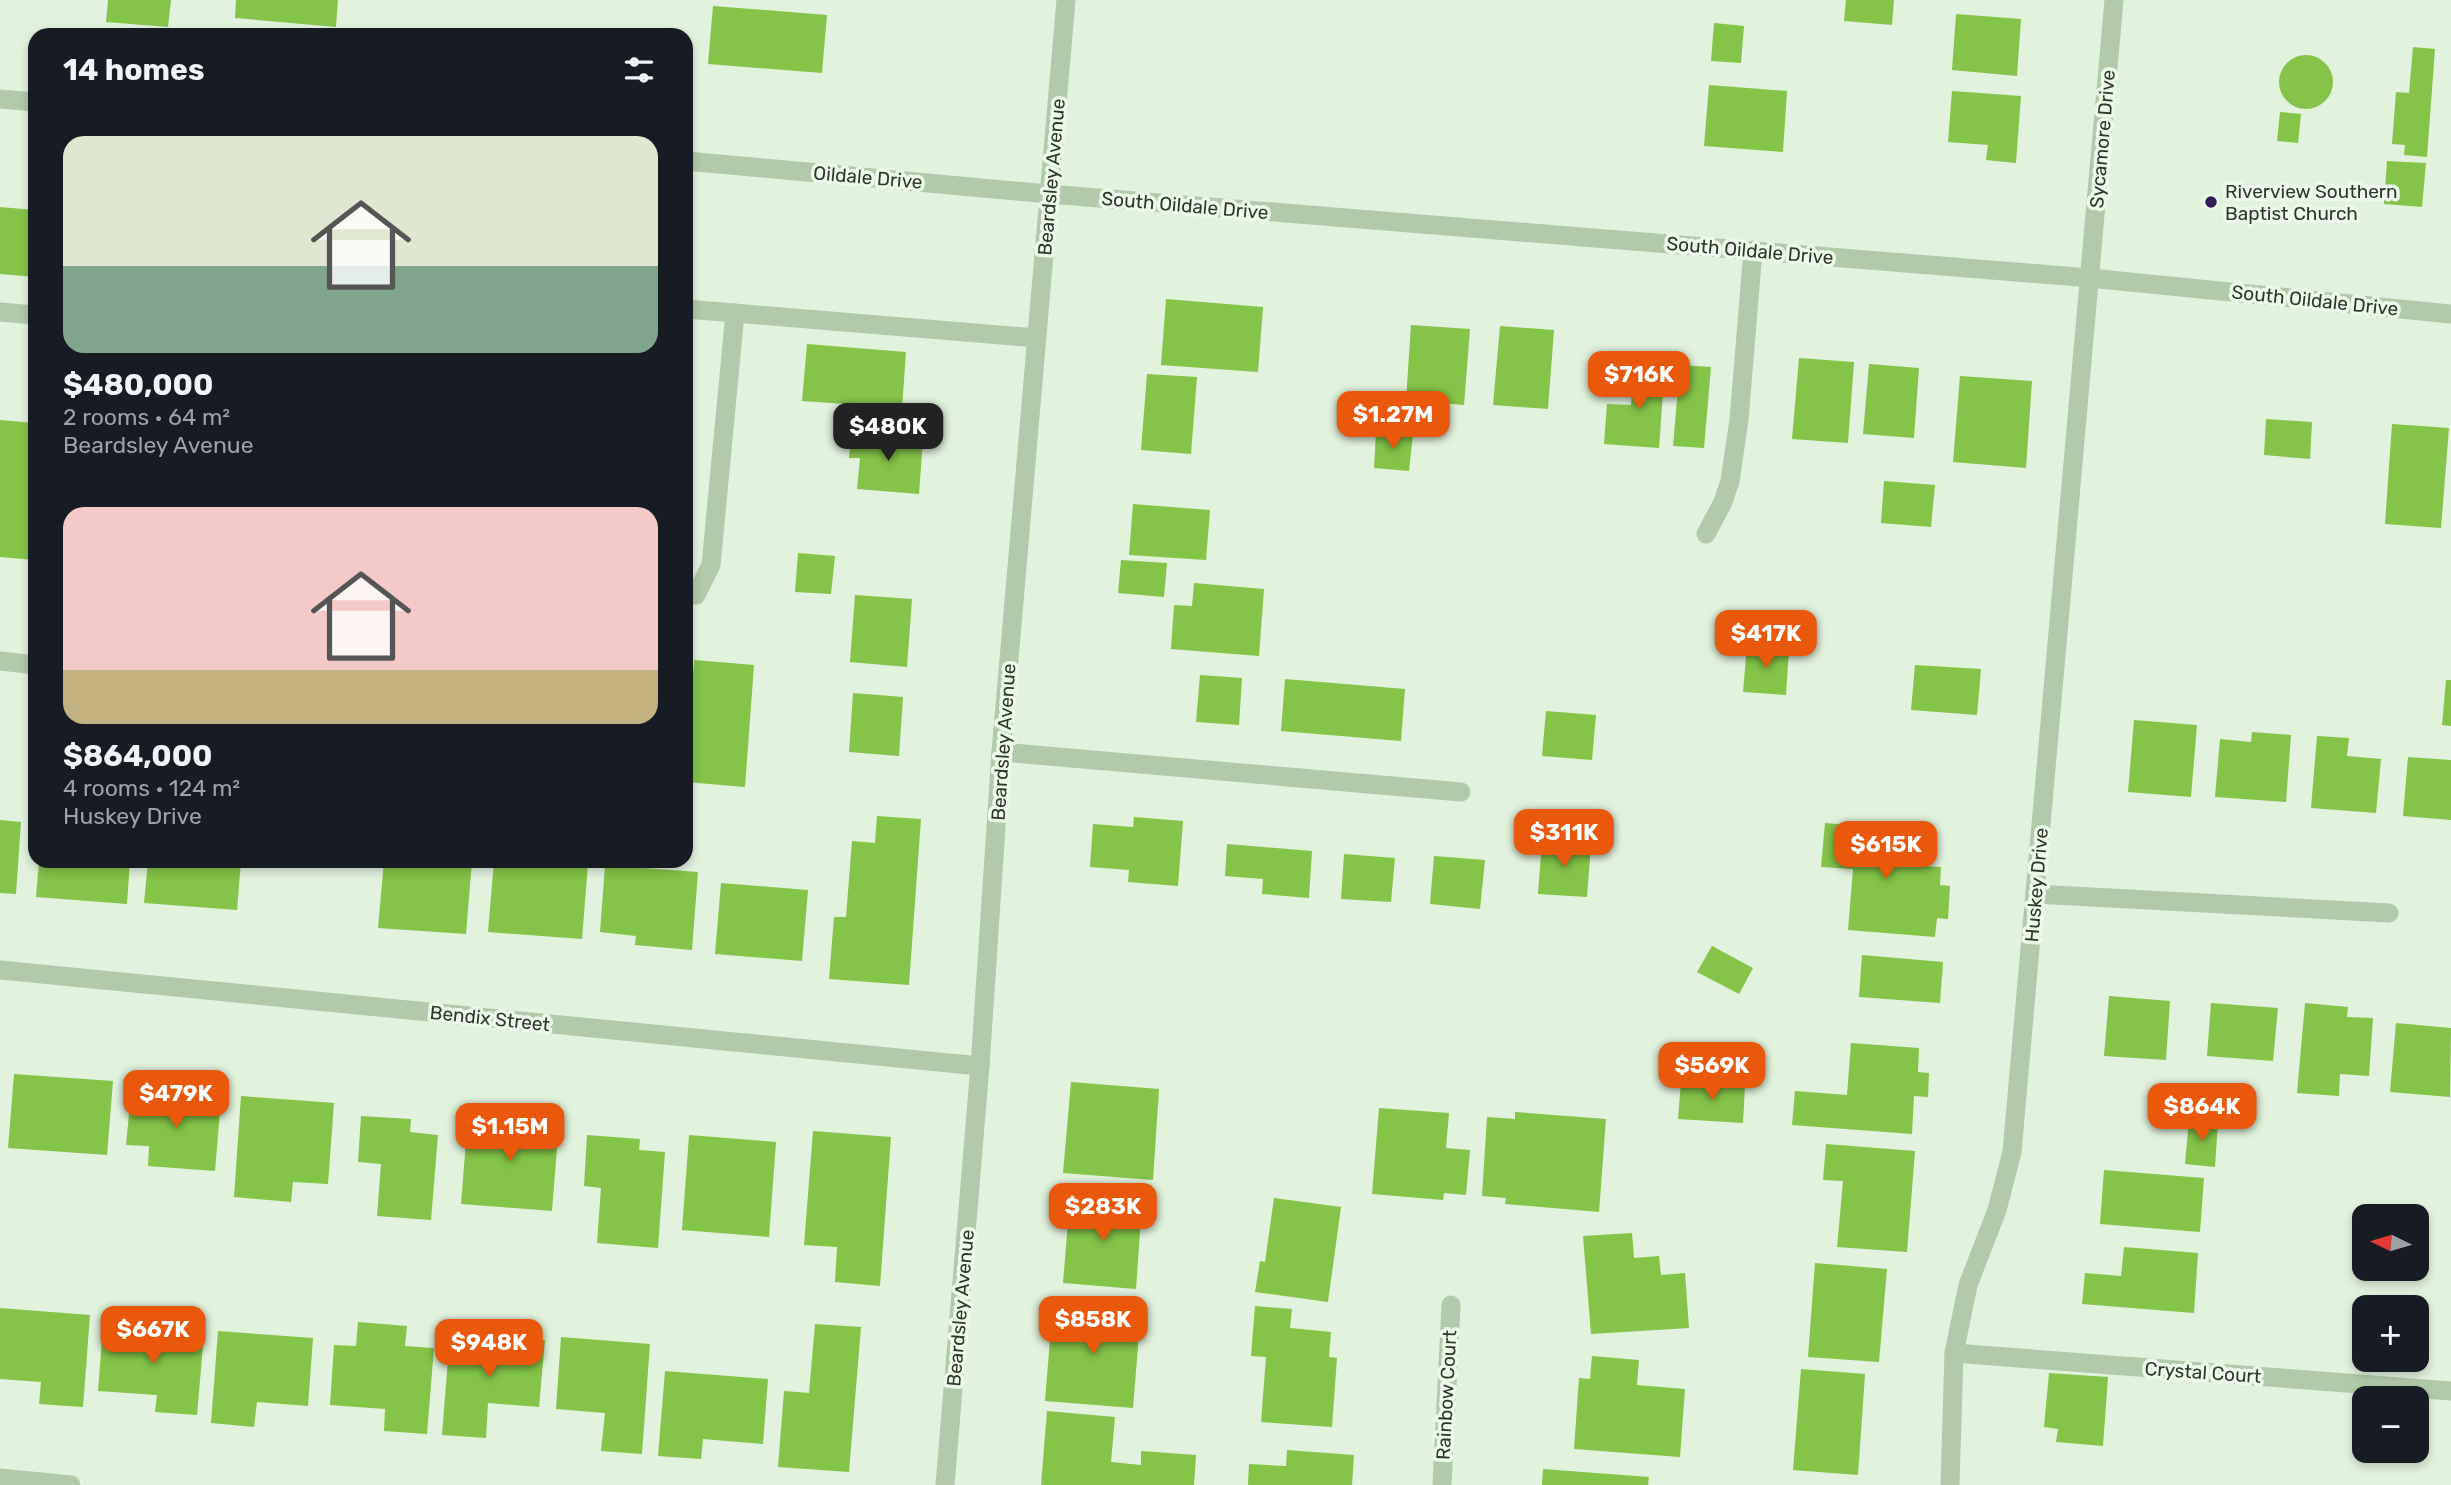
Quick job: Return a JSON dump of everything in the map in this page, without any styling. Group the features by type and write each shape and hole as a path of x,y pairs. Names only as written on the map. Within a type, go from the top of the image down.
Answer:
{"street":[{"name":"Beardsley Avenue","path":"945,1485 980,1066 1001,752 1066,0"},
{"name":"Sycamore Drive","path":"2090,278 2114,0"},
{"path":"0,99 28,101"},
{"name":"Oildale Drive","path":"693,162 1049,194"},
{"name":"South Oildale Drive","path":"1049,194 2090,278 2451,314"},
{"path":"1706,534 1723,502 1730,481 1739,420 1754,250"},
{"name":"Huskey Drive","path":"1950,1485 1954,1353 1968,1285 1997,1210 2012,1152 2090,278"},
{"path":"693,310 1037,338"},
{"path":"0,312 28,314"},
{"path":"693,595 696,595 711,565 736,313"},
{"path":"0,661 28,664"},
{"path":"1001,752 1461,792"},
{"path":"2035,894 2389,913"},
{"name":"Bendix Street","path":"0,970 980,1066"},
{"name":"Rainbow Court","path":"1442,1485 1451,1305"},
{"name":"Crystal Court","path":"1954,1353 2451,1391"},
{"path":"0,1478 71,1485"}],"building":[{"path":"108,0 171,0 168,27 106,22"},
{"path":"236,0 338,0 336,27 235,18"},
{"path":"1846,0 1894,0 1892,25 1844,21"},
{"path":"713,6 827,15 822,73 708,64"},
{"path":"1956,14 2021,19 2017,76 1952,70"},
{"path":"1714,23 1744,26 1741,63 1711,61"},
{"path":"2413,47 2435,49 2427,157 2404,155 2405,145 2392,144 2396,92 2409,93"},
{"path":"2311,55 2321,59 2329,67 2333,82 2329,97 2321,105 2301,109 2291,105 2283,97 2279,77 2283,67 2291,59"},
{"path":"1709,85 1787,91 1783,152 1704,146"},
{"path":"1952,91 2021,96 2016,163 1986,160 1988,145 1948,142"},
{"path":"2280,112 2301,114 2298,143 2277,141"},
{"path":"2387,161 2426,163 2422,207 2384,204"},
{"path":"0,207 28,209 28,276 0,274"},
{"path":"1166,299 1263,307 1258,372 1161,365"},
{"path":"1411,325 1470,329 1464,405 1406,400"},
{"path":"1500,326 1554,330 1548,409 1493,405"},
{"path":"807,344 906,352 902,408 802,401"},
{"path":"1799,358 1854,362 1848,443 1792,439"},
{"path":"1635,362 1665,365 1659,448 1604,444 1607,404 1631,405"},
{"path":"1869,364 1919,368 1914,438 1863,434"},
{"path":"1680,365 1711,367 1704,448 1673,446"},
{"path":"1147,374 1197,377 1191,454 1141,450"},
{"path":"1960,376 2032,381 2026,468 1953,462"},
{"path":"2266,419 2312,422 2310,459 2264,455"},
{"path":"0,420 28,422 28,559 0,557"},
{"path":"2392,424 2449,428 2441,528 2385,524"},
{"path":"1376,432 1413,434 1409,471 1374,468"},
{"path":"851,433 923,439 919,494 857,489 860,458 849,458"},
{"path":"1884,481 1935,485 1931,527 1881,523"},
{"path":"1133,504 1210,510 1206,560 1129,555"},
{"path":"798,553 835,556 831,594 795,592"},
{"path":"1121,560 1167,563 1164,597 1118,593"},
{"path":"1194,583 1264,589 1259,656 1171,649 1174,605 1192,606"},
{"path":"855,595 912,599 907,667 850,662"},
{"path":"1747,645 1789,649 1786,695 1743,692"},
{"path":"694,660 754,665 745,787 693,783"},
{"path":"1915,665 1981,669 1977,715 1911,710"},
{"path":"1200,675 1242,678 1239,725 1196,722"},
{"path":"1285,679 1405,689 1401,741 1281,731"},
{"path":"2446,680 2451,680 2451,726 2442,725"},
{"path":"853,693 903,697 899,756 849,752"},
{"path":"1546,711 1596,715 1592,760 1542,756"},
{"path":"2134,720 2197,725 2191,797 2128,792"},
{"path":"2252,732 2291,735 2286,802 2215,797 2220,739 2251,742"},
{"path":"2317,736 2349,738 2347,756 2381,759 2376,813 2311,808"},
{"path":"2408,757 2451,760 2451,820 2403,816"},
{"path":"877,816 921,819 909,985 829,979 834,917 846,917 852,841 875,843"},
{"path":"1134,817 1183,821 1178,886 1128,882 1129,870 1090,867 1093,824 1133,827"},
{"path":"0,820 21,822 16,894 0,893"},
{"path":"1825,823 1913,830 1909,865 1941,867 1940,885 1950,886 1948,919 1937,918 1935,937 1848,930 1853,869 1821,867"},
{"path":"1542,841 1591,845 1587,897 1538,894"},
{"path":"1227,844 1312,851 1309,898 1262,894 1263,879 1225,876"},
{"path":"1344,854 1395,858 1391,902 1341,899"},
{"path":"1434,856 1485,860 1480,909 1430,904"},
{"path":"38,868 130,868 127,904 36,897"},
{"path":"147,868 240,868 237,910 144,903"},
{"path":"383,868 471,868 466,934 378,928"},
{"path":"493,868 588,868 582,939 488,932"},
{"path":"605,868 698,872 692,950 635,945 636,936 600,932"},
{"path":"721,883 808,890 802,961 715,954"},
{"path":"1712,946 1753,968 1739,994 1697,972"},
{"path":"1862,955 1943,962 1940,1003 1859,997"},
{"path":"2109,996 2170,1001 2166,1060 2104,1056"},
{"path":"2211,1003 2278,1008 2273,1061 2207,1056"},
{"path":"2305,1003 2348,1007 2347,1017 2373,1018 2369,1076 2340,1074 2339,1096 2297,1093"},
{"path":"2396,1023 2451,1028 2450,1097 2390,1092"},
{"path":"1851,1043 1919,1048 1918,1072 1929,1073 1928,1097 1914,1096 1912,1134 1792,1125 1795,1091 1847,1095"},
{"path":"14,1074 113,1081 107,1155 8,1148"},
{"path":"1681,1081 1745,1086 1743,1123 1678,1119"},
{"path":"1071,1082 1159,1089 1153,1180 1063,1173"},
{"path":"131,1093 221,1099 215,1171 148,1166 149,1146 126,1145"},
{"path":"241,1096 334,1103 328,1184 293,1182 291,1202 234,1197"},
{"path":"1379,1108 1449,1113 1446,1148 1470,1150 1466,1195 1444,1193 1443,1200 1372,1194"},
{"path":"1515,1112 1606,1119 1599,1212 1505,1204 1506,1198 1482,1196 1487,1117 1515,1119"},
{"path":"361,1116 411,1119 410,1132 438,1135 431,1220 377,1216 381,1164 358,1162"},
{"path":"468,1116 559,1123 552,1211 461,1204"},
{"path":"2189,1120 2218,1122 2215,1167 2185,1164"},
{"path":"813,1131 891,1137 880,1286 835,1282 837,1247 804,1245"},
{"path":"587,1135 640,1139 639,1150 665,1152 658,1248 597,1243 601,1188 584,1186"},
{"path":"689,1135 776,1142 769,1237 682,1230"},
{"path":"1826,1144 1915,1151 1907,1252 1837,1247 1843,1181 1823,1180"},
{"path":"2104,1170 2204,1178 2200,1232 2100,1224"},
{"path":"1070,1197 1142,1203 1136,1289 1063,1283"},
{"path":"1274,1198 1341,1207 1328,1302 1255,1292 1260,1261 1265,1262"},
{"path":"1632,1233 1634,1258 1659,1256 1661,1275 1685,1273 1689,1328 1591,1334 1583,1236"},
{"path":"2124,1247 2198,1253 2194,1313 2082,1304 2085,1273 2121,1276"},
{"path":"1815,1263 1887,1269 1879,1362 1808,1357"},
{"path":"1053,1303 1141,1310 1133,1408 1045,1401"},
{"path":"1255,1306 1292,1309 1290,1328 1331,1332 1329,1357 1337,1358 1332,1427 1261,1422 1266,1357 1251,1356"},
{"path":"0,1308 90,1315 83,1407 39,1404 41,1382 0,1379"},
{"path":"358,1322 407,1326 405,1346 434,1348 427,1434 384,1431 385,1409 330,1405 334,1345 356,1346"},
{"path":"815,1324 861,1327 849,1472 778,1467 784,1391 809,1393"},
{"path":"103,1326 204,1334 197,1415 155,1412 157,1395 98,1391"},
{"path":"218,1331 313,1338 308,1406 257,1402 254,1427 211,1423"},
{"path":"450,1333 545,1340 539,1407 488,1403 486,1438 442,1435"},
{"path":"561,1337 650,1344 642,1454 601,1451 605,1413 556,1409"},
{"path":"1592,1356 1639,1360 1637,1385 1685,1389 1680,1457 1574,1449 1579,1378 1590,1379"},
{"path":"1801,1369 1865,1374 1858,1475 1793,1470"},
{"path":"665,1371 768,1379 763,1444 703,1439 701,1459 658,1456"},
{"path":"2049,1373 2108,1377 2103,1446 2056,1442 2058,1429 2044,1427"},
{"path":"1047,1411 1115,1417 1111,1462 1141,1465 1141,1451 1196,1455 1194,1485 1041,1485"},
{"path":"1287,1450 1354,1455 1352,1485 1248,1485 1249,1464 1286,1466"},
{"path":"1543,1469 1649,1477 1648,1485 1542,1485"}],"place":[{"name":"Riverview Southern Baptist Church","path":"2211,202"}]}
